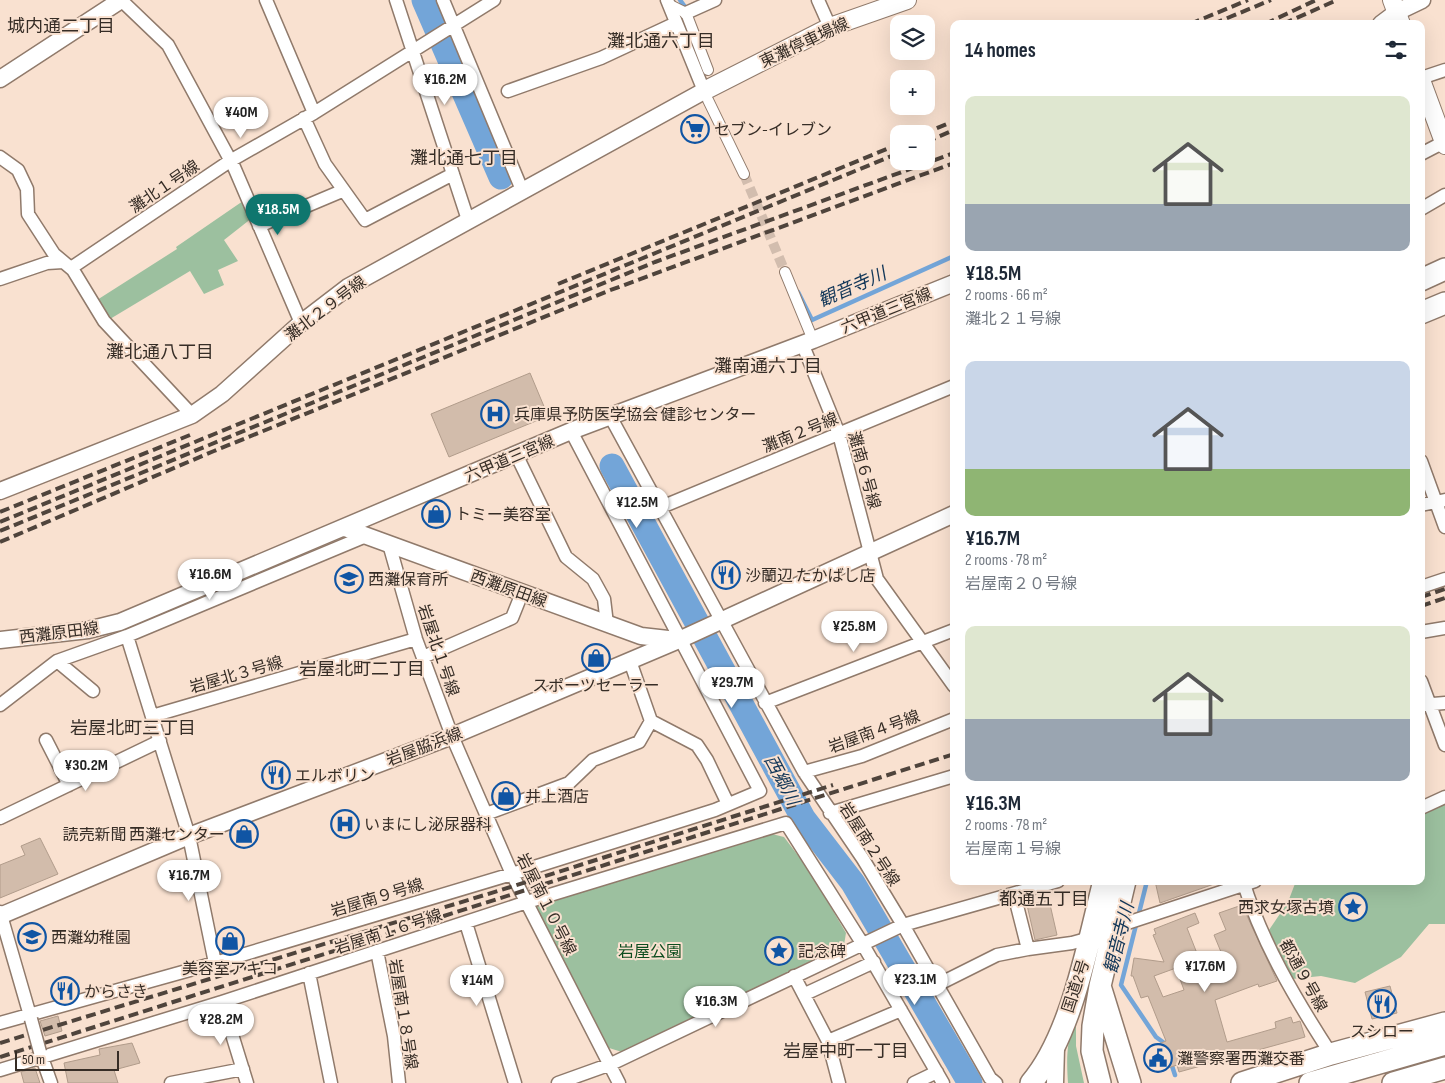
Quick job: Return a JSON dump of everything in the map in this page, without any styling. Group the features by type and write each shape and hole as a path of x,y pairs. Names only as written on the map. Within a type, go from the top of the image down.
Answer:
{"highway":[{"path":"1425,278 1445,269"},
{"path":"1425,311 1445,303"},
{"name":"国道2号","path":"1113,885 1127,923 1100,986 1130,1083"},
{"name":"国道2号","path":"1031,1083 1039,1074 1057,1042 1090,938 1113,885"},
{"path":"1100,986 1093,1026 1092,1051 1100,1083"},
{"path":"1242,1083 1331,1054 1445,1023"},
{"path":"1310,1083 1445,1044"},
{"path":"1393,1083 1445,1068"}],"main road":[{"name":"東灘停車場線","path":"706,96 830,27 907,0"},
{"path":"1425,89 1443,136"}],"street":[{"path":"0,79 121,0 168,45 230,161 301,323"},
{"path":"266,0 309,115 325,164 342,191 365,220 453,174"},
{"path":"396,0 468,220"},
{"path":"443,0 522,190"},
{"path":"453,25 494,0"},
{"path":"686,12 715,0"},
{"path":"818,0 830,27"},
{"path":"1386,20 1397,12 1422,0"},
{"path":"668,3 686,12 708,70"},
{"path":"668,3 706,96 744,174"},
{"path":"508,91 601,58 676,23"},
{"name":"灘北１号線","path":"0,279 47,263 67,265 230,161 309,115 453,25"},
{"path":"1425,78 1445,70"},
{"name":"灘北２９号線","path":"0,491 192,415 222,394 301,323 348,287 522,190 706,96"},
{"path":"1425,151 1443,136"},
{"path":"0,157 18,170 27,189 28,214 54,254 67,265 104,320 192,415"},
{"path":"259,226 342,191"},
{"path":"1425,207 1445,196"},
{"path":"785,272 808,342"},
{"name":"六甲道三宮線","path":"345,528 571,431 808,342 950,285"},
{"name":"灘南６号線","path":"808,342 839,434 877,578 950,681"},
{"name":"灘南２号線","path":"658,508 950,388"},
{"name":"岩屋南２号線","path":"610,416 658,508 804,772 863,859 990,1078 996,1083"},
{"path":"571,431 679,640"},
{"path":"516,454 566,557 593,579 604,599 607,624"},
{"path":"1425,469 1440,501 1445,527"},
{"path":"1425,504 1440,501"},
{"path":"720,621 950,516"},
{"name":"西灘原田線","path":"6,639 64,634 104,627 120,622 345,528 641,636 679,640"},
{"path":"0,705 57,661 127,636 366,536"},
{"name":"岩屋北１号線","path":"389,544 416,639 452,736"},
{"path":"1425,586 1445,579"},
{"path":"423,657 512,618 522,593"},
{"name":"岩屋脇浜線","path":"0,915 189,836 452,736 720,621"},
{"path":"1425,631 1445,628"},
{"path":"765,703 950,631"},
{"path":"127,636 189,836 215,963"},
{"name":"岩屋北３号線","path":"152,716 416,639"},
{"name":"岩屋南９号線","path":"0,1023 215,963 512,874 728,804 760,791 679,640"},
{"path":"57,661 93,691"},
{"path":"630,661 650,721 697,745 707,760 728,804"},
{"path":"1445,703 1425,705 1445,745"},
{"path":"486,814 569,783 593,760 639,742 650,721"},
{"name":"岩屋南４号線","path":"804,772 862,756 950,721"},
{"name":"岩屋南１０号線","path":"452,736 512,874 611,1064 619,1083"},
{"path":"46,740 69,785"},
{"path":"0,818 160,741"},
{"path":"830,813 950,777"},
{"path":"1425,806 1445,797"},
{"name":"岩屋南１６号線","path":"0,1070 41,1054 222,1002 527,902 786,823 862,943"},
{"path":"558,1083 611,1064 903,925 1018,889 1038,885"},
{"path":"937,985 996,956 1028,949 1072,943 1090,938 1127,923 1241,885"},
{"name":"都通９号線","path":"1248,885 1268,944 1289,986 1331,1054"},
{"path":"1018,889 1028,949"},
{"path":"0,915 50,1083"},
{"path":"466,923 515,1083"},
{"path":"862,943 940,1077 914,1083"},
{"name":"岩屋南１８号線","path":"377,951 394,1036 399,1083"},
{"path":"805,994 874,962"},
{"path":"309,974 331,1083"},
{"path":"794,976 828,1041 839,1083"},
{"path":"222,1002 247,1083"},
{"path":"828,1041 901,1010"},
{"path":"1055,1083 1054,1068 1057,1042"},
{"path":"171,1083 243,1069"}],"green space":[{"path":"243,201 252,218 224,240 238,261 218,270 224,285 204,294 190,271 110,319 97,300 177,249 176,247"},
{"path":"1445,803 1445,924 1429,924 1401,957 1355,983 1321,976 1292,979 1269,930 1288,902 1294,885 1425,885 1425,812"},
{"name":"岩屋公園","path":"768,833 784,837 809,870 846,933 844,945 622,1052 609,1048 535,905"},
{"path":"1076,1026 1076,1046 1084,1083 1068,1083 1068,1044 1072,1031"}],"building":[{"path":"530,373 548,416 449,457 431,414"},
{"path":"40,838 58,874 0,898 0,865 25,855 21,846"},
{"path":"1156,885 1211,885 1160,903"},
{"path":"1049,900 1057,935 1035,940 1027,905"},
{"path":"1242,905 1277,981 1259,987 1258,984 1215,1000 1227,1042 1276,1028 1275,1022 1291,1017 1293,1023 1300,1021 1305,1037 1179,1072 1177,1065 1156,1072 1148,1048 1166,1041 1148,996 1141,998 1133,976 1131,976 1134,958 1164,962 1153,935 1156,934 1154,929 1195,913 1199,923 1187,928 1200,961 1221,952 1214,935 1226,930 1219,913","holes":["1176,968 1184,990 1163,997 1154,976"]},
{"path":"1390,986 1397,1013 1372,1019 1365,992"},
{"path":"58,1016 62,1031 45,1036 40,1021"},
{"path":"132,1043 140,1063 114,1070 118,1083 68,1083 64,1063 100,1055 99,1049"},
{"path":"35,1068 40,1083 24,1083 21,1072"}],"waterway":[{"name":"西郷川","path":"424,0 501,177"},
{"name":"観音寺川","path":"680,0 688,11"},
{"name":"観音寺川","path":"798,292 812,320 950,258"},
{"name":"西郷川","path":"612,466 803,818 853,883 970,1083"},
{"name":"観音寺川","path":"1146,885 1121,985 1156,1037 1167,1045"},
{"name":"観音寺川","path":"1171,1063 1175,1075"}],"tunnel":[{"path":"744,174 785,272"}],"railway":[{"path":"1200,20 1248,0"},
{"path":"1223,20 1271,0"},
{"path":"1274,20 1316,0"},
{"path":"1292,20 1337,0"},
{"path":"935,129 950,123"},
{"path":"935,138 950,132"},
{"path":"558,284 890,148"},
{"path":"0,531 655,262 950,154"},
{"path":"0,522 890,157"},
{"path":"0,542 214,451 608,291 950,164"},
{"path":"0,512 190,435"},
{"path":"1425,596 1445,589"},
{"path":"1425,605 1445,598"},
{"path":"0,1057 950,755"},
{"path":"0,1043 501,890 833,785"}],"place":[{"name":"セブン-イレブン","path":"695,129"},
{"name":"兵庫県予防医学協会 健診センター","path":"495,414"},
{"name":"トミー美容室","path":"436,514"},
{"name":"沙蘭辺 たかばし店","path":"726,575"},
{"name":"西灘保育所","path":"349,579"},
{"name":"スポーツセーラー","path":"596,658"},
{"name":"エルボリン","path":"276,775"},
{"name":"井上酒店","path":"506,796"},
{"name":"いまにし泌尿器科","path":"345,824"},
{"name":"読売新聞 西灘センター","path":"244,834"},
{"name":"西求女塚古墳","path":"1353,907"},
{"name":"西灘幼稚園","path":"32,937"},
{"name":"美容室アキコ","path":"230,941"},
{"name":"記念碑","path":"779,951"},
{"name":"からさき","path":"65,991"},
{"name":"スシロー","path":"1382,1004"},
{"name":"灘警察署西灘交番","path":"1158,1058"}],"district":[{"name":"城内通二丁目","path":"61,26"},
{"name":"灘北通六丁目","path":"661,41"},
{"name":"灘北通七丁目","path":"464,158"},
{"name":"灘北通八丁目","path":"160,352"},
{"name":"灘南通六丁目","path":"768,366"},
{"name":"岩屋北町二丁目","path":"362,669"},
{"name":"岩屋北町三丁目","path":"133,728"},
{"name":"都通五丁目","path":"1044,899"},
{"name":"岩屋中町一丁目","path":"846,1051"}]}
